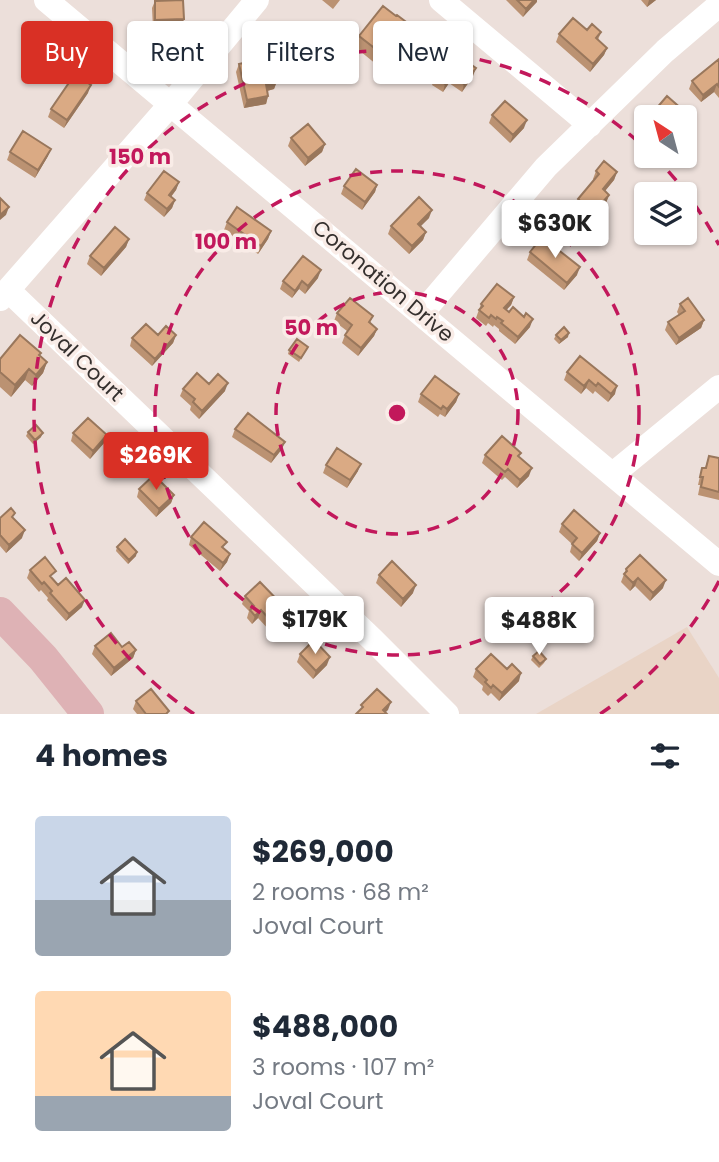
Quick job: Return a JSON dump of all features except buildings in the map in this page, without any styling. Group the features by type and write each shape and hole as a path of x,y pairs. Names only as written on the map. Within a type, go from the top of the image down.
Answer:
{"main road":[{"path":"0,613 43,658 88,714"}],"street":[{"name":"Coronation Drive","path":"46,0 719,564"},
{"path":"4,295 170,105 257,0"},
{"path":"441,0 590,125"},
{"path":"422,313 546,167 665,51 719,5"},
{"name":"Joval Court","path":"4,295 372,639 447,714"},
{"path":"613,474 719,387"}],"shaded area":[{"path":"687,627 719,678 719,714 536,714"}]}
